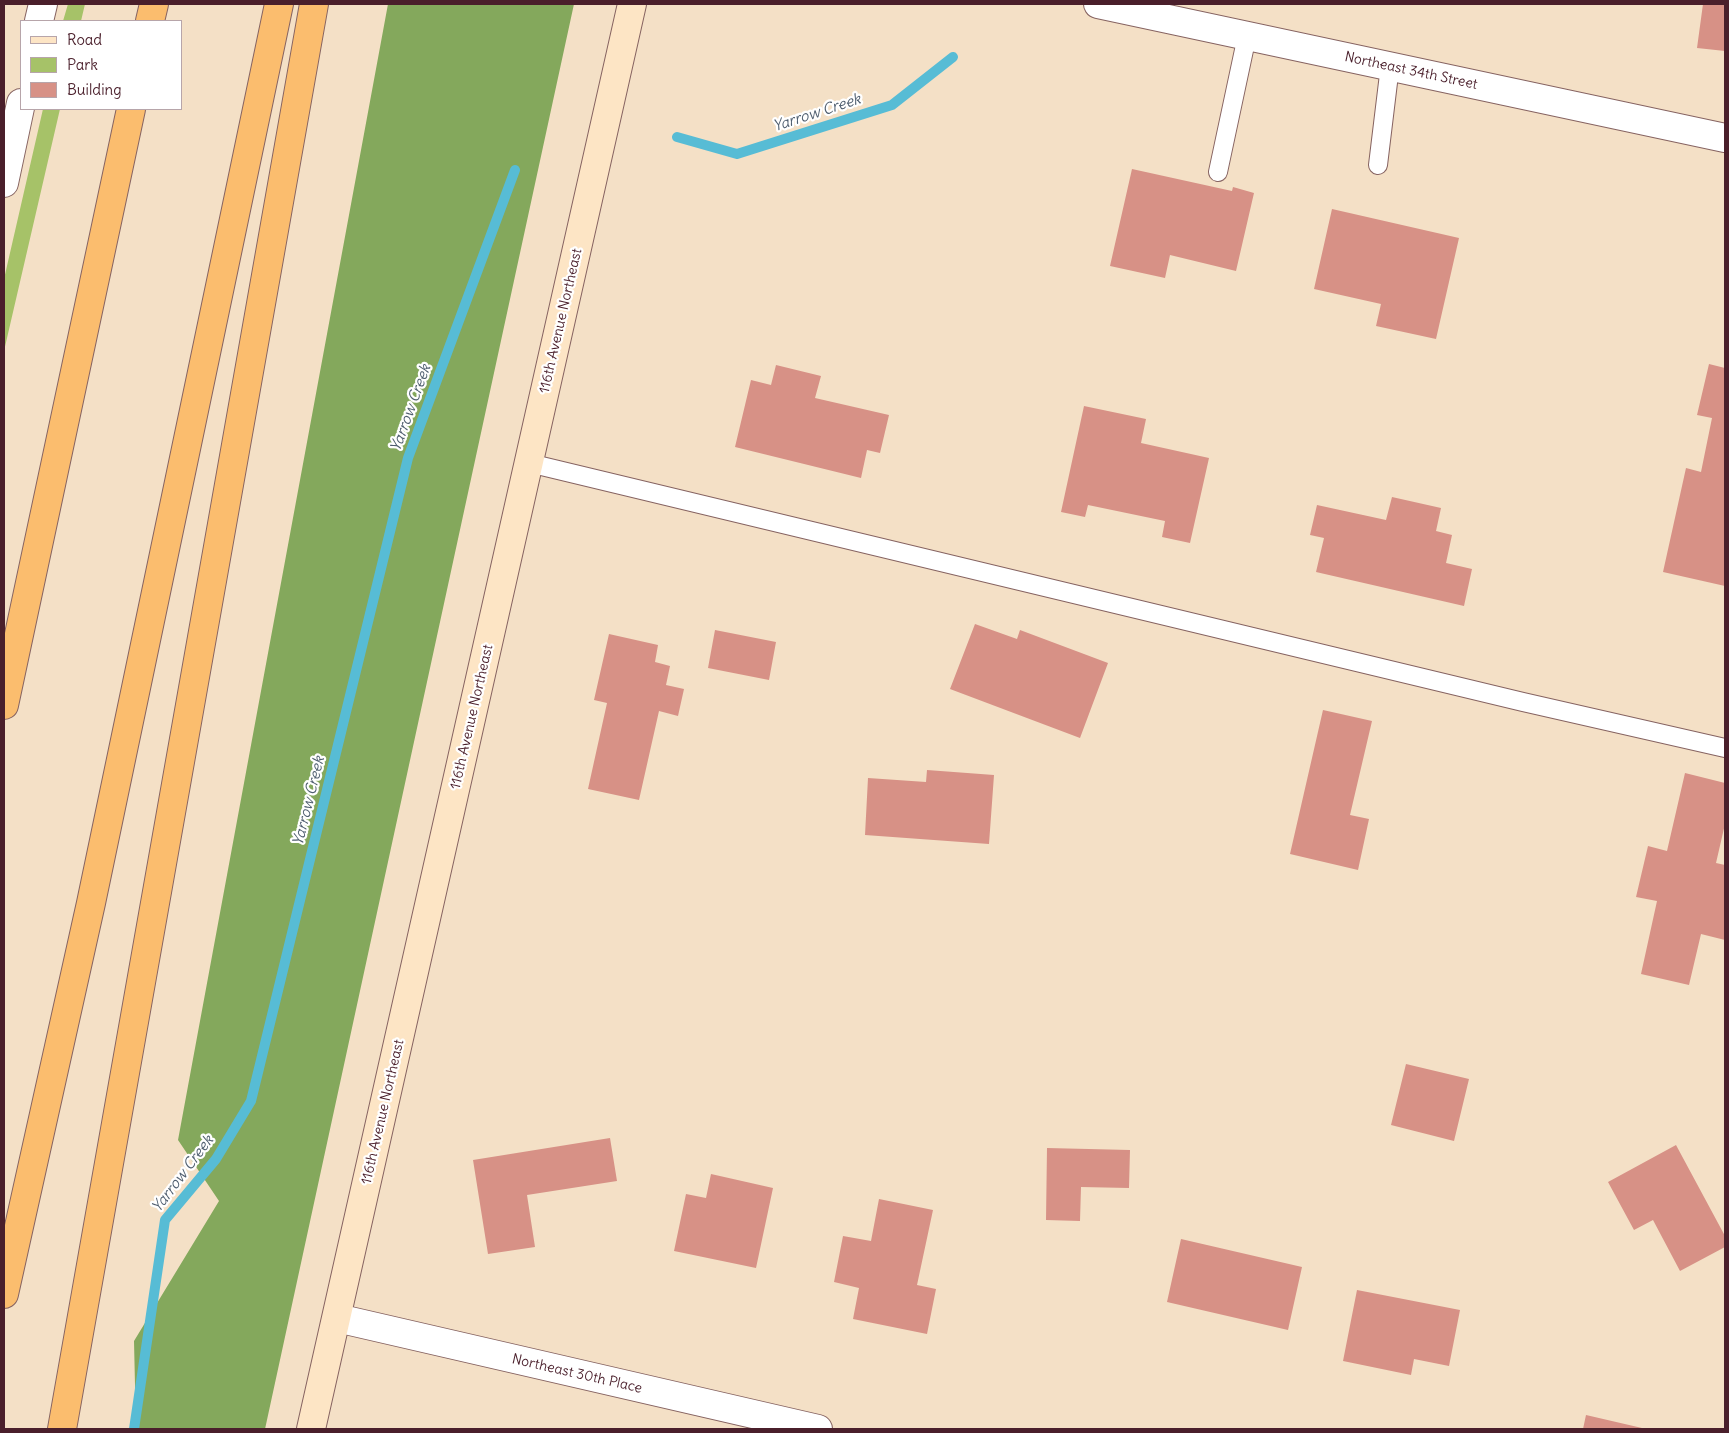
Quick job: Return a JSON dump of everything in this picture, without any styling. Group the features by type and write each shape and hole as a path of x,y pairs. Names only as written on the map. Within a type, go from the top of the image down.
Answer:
{"highway":[{"path":"150,20 154,4"},
{"path":"4,1294 93,893 279,4"},
{"path":"62,1429 314,4"},
{"path":"4,705 131,110"}],"street":[{"path":"39,20 43,4"},
{"name":"116th Avenue Northeast","path":"312,1429 632,4"},
{"name":"Northeast 34th Street","path":"1098,4 1725,138"},
{"path":"4,183 20,108"},
{"name":"Northeast 30th Place","path":"337,1318 818,1429"}],"lane":[{"path":"1218,172 1248,36"},
{"path":"1378,165 1390,66"},
{"path":"529,463 1523,702 1725,748"}],"green space":[{"path":"68,4 85,4 81,20 63,20"},
{"path":"388,4 574,4 265,1429 136,1429 134,1341 219,1201 178,1140"},
{"path":"43,110 60,110 4,351 4,279"}],"building":[{"path":"1703,4 1725,4 1725,51 1697,48"},
{"path":"1132,169 1232,191 1233,187 1254,193 1236,271 1170,255 1165,278 1110,266"},
{"path":"1332,209 1459,238 1436,339 1376,326 1381,304 1314,289"},
{"path":"1709,364 1725,368 1725,586 1663,572 1686,468 1701,472 1712,418 1697,415"},
{"path":"776,365 821,376 815,398 889,415 880,453 867,450 861,478 735,447 751,380 771,385"},
{"path":"1084,406 1146,419 1141,443 1209,458 1190,543 1162,537 1165,521 1088,505 1085,517 1061,512"},
{"path":"1392,497 1441,508 1436,531 1452,535 1446,563 1472,569 1464,606 1316,572 1324,538 1310,535 1317,505 1386,520"},
{"path":"975,624 1017,639 1020,630 1108,663 1080,738 950,689"},
{"path":"715,630 776,642 769,680 708,668"},
{"path":"609,634 658,645 655,662 670,666 666,685 684,689 678,716 659,711 639,800 588,789 607,703 594,700"},
{"path":"1323,710 1372,721 1350,815 1369,819 1358,870 1290,854"},
{"path":"927,770 994,775 989,844 865,835 868,778 926,782"},
{"path":"1685,773 1725,783 1725,824 1716,863 1725,865 1725,940 1701,934 1689,985 1641,974 1657,901 1636,897 1648,846 1667,851"},
{"path":"1406,1064 1469,1079 1454,1141 1391,1125"},
{"path":"610,1138 617,1181 527,1195 535,1247 488,1254 473,1160"},
{"path":"1676,1145 1725,1236 1725,1247 1680,1271 1653,1220 1634,1230 1608,1182"},
{"path":"1047,1148 1130,1150 1129,1188 1081,1187 1080,1221 1046,1220"},
{"path":"711,1174 773,1188 756,1268 674,1251 686,1194 706,1198"},
{"path":"879,1199 933,1210 917,1285 936,1289 927,1334 853,1319 859,1288 834,1282 843,1236 871,1241"},
{"path":"1181,1239 1302,1267 1288,1330 1167,1302"},
{"path":"1357,1290 1460,1310 1449,1366 1414,1359 1411,1375 1343,1361"},
{"path":"1586,1415 1642,1428 1642,1429 1583,1429"}],"waterway":[{"name":"Yarrow Creek","path":"677,137 737,154 892,105 953,57"},
{"name":"Yarrow Creek","path":"134,1429 165,1220 216,1159 251,1101 408,458 515,170"}]}
